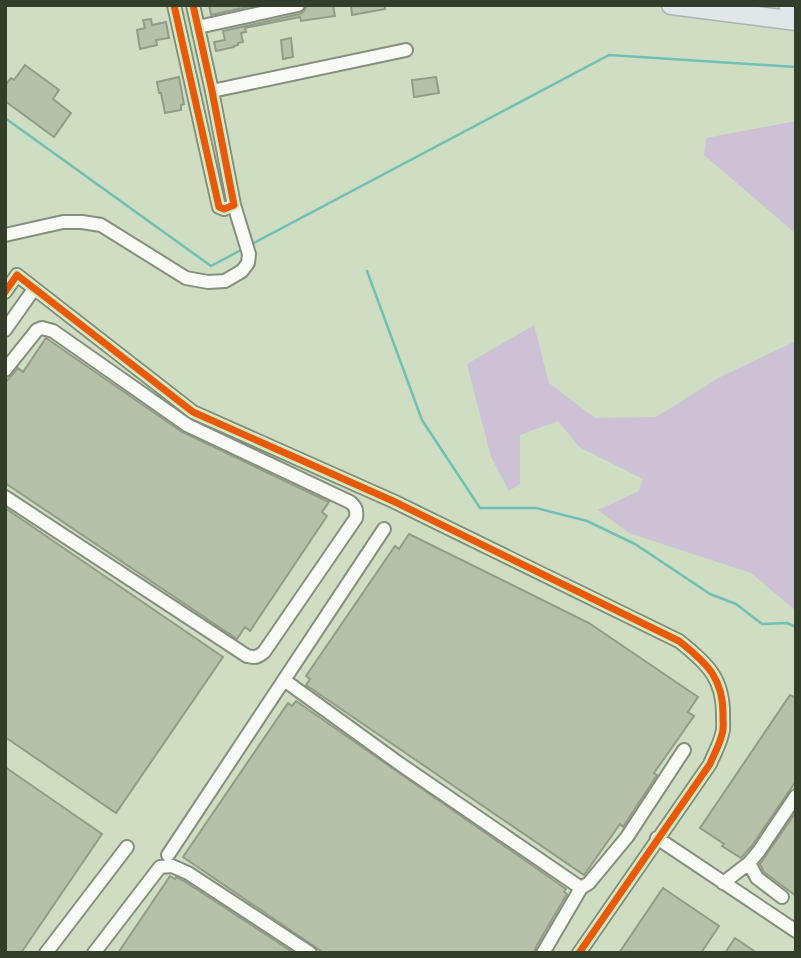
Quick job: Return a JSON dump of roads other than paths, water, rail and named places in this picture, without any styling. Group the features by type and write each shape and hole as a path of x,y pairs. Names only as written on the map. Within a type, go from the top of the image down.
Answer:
{"highway":[{"path":"671,5 796,21"},
{"path":"788,5 796,6"}],"street":[{"path":"174,5 219,207 224,209 234,205"},
{"path":"5,235 63,222 82,222 101,225 186,278 208,282 225,281 242,271 248,263 249,254 234,205 193,5"},
{"path":"198,27 298,5"},
{"path":"212,91 406,50"},
{"path":"5,292 17,275 193,412 393,501 679,641 700,657 716,679 724,700 723,732 710,764 579,953"},
{"path":"5,330 34,289"},
{"path":"5,497 247,656 254,657 259,657 264,652 356,518 357,511 350,502 187,425 54,331 42,328 37,331 8,361"},
{"path":"168,855 384,529"},
{"path":"284,680 400,764 581,888"},
{"path":"543,953 581,888 589,883 627,837 684,750"},
{"path":"723,883 749,863 796,796"},
{"path":"657,838 796,931"},
{"path":"46,953 127,848"},
{"path":"749,863 757,878 782,897"},
{"path":"94,953 160,867 172,866 188,873 310,953"}],"waterway":[{"path":"252,244 609,55 796,67"},
{"path":"5,118 211,266 243,249"},
{"path":"367,271 422,420 480,508 536,508 587,521 635,544 710,594 736,604 762,624 787,623 796,627"}]}
